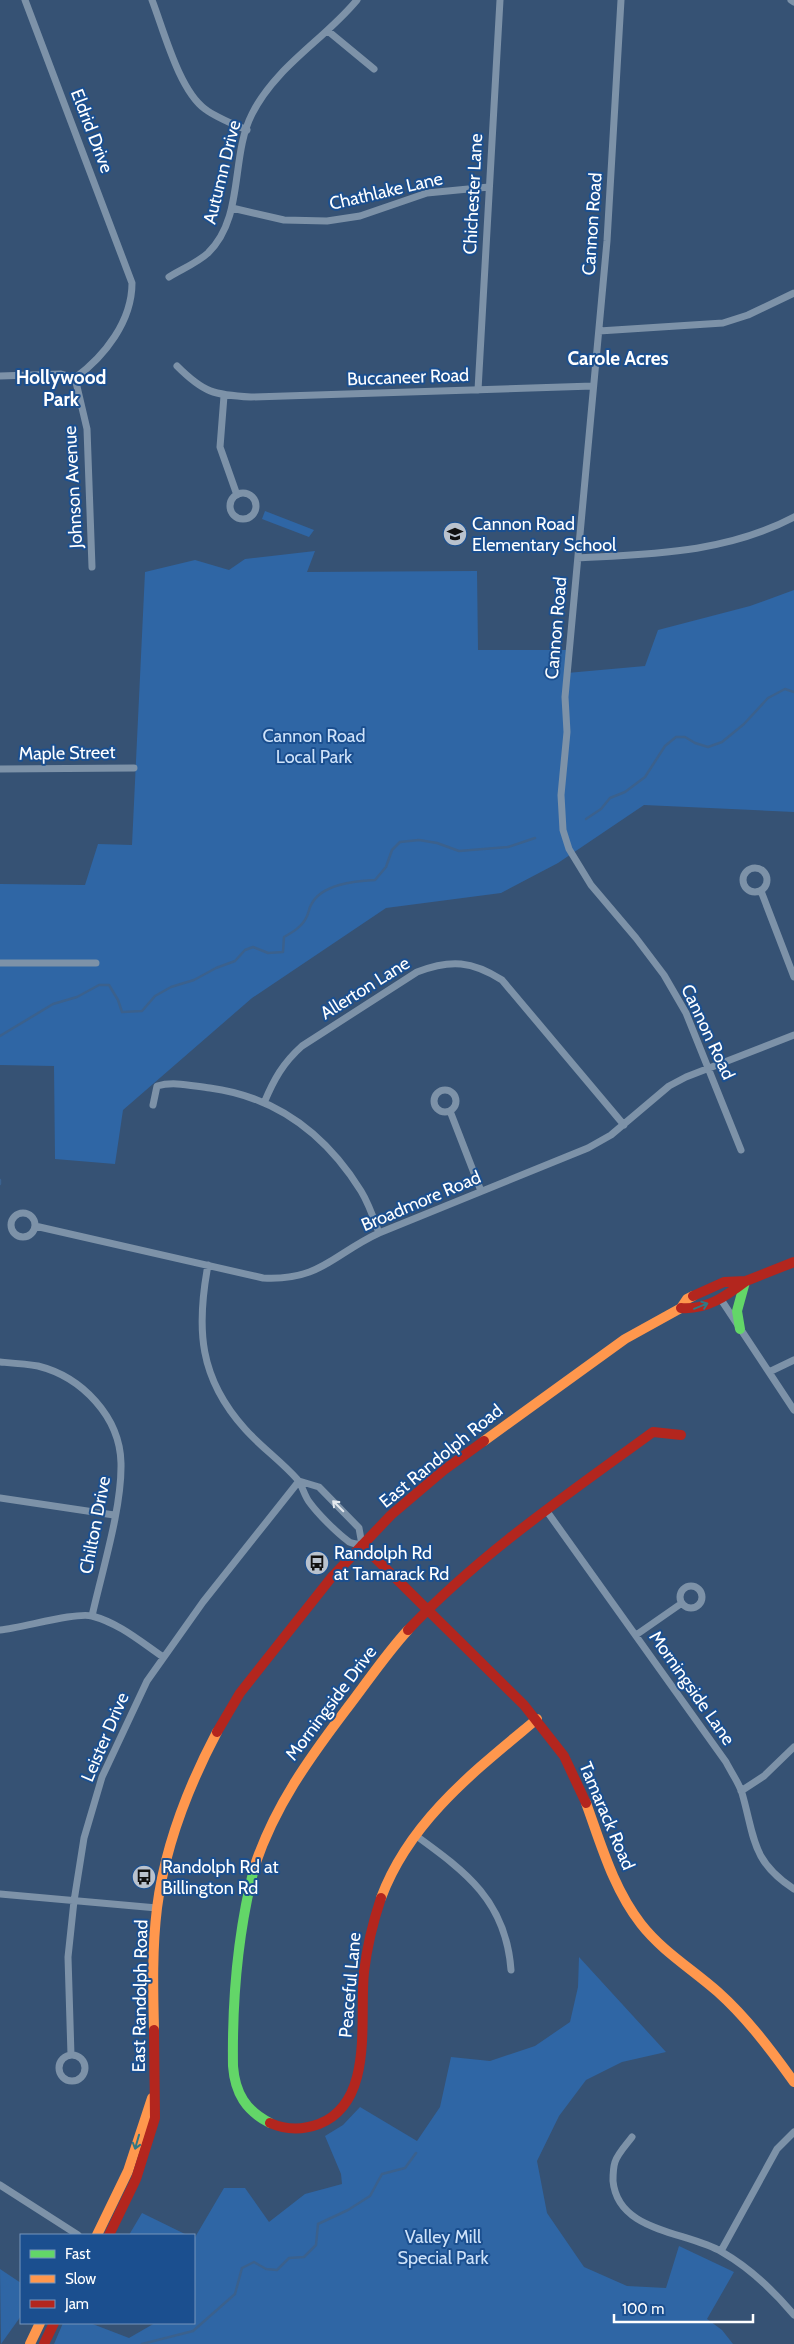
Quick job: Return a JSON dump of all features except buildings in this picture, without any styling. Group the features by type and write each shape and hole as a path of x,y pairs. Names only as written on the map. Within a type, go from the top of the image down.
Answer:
{"street":[{"name":"Eldrid Drive","path":"25,0 130,274 132,294 128,310 118,333 85,371 75,378"},
{"path":"152,0 184,84 194,100 207,111 247,130"},
{"name":"Autumn Drive","path":"169,276 208,252 222,234 232,208 237,166 252,114 275,79 292,61 328,31 357,0"},
{"name":"Chichester Lane","path":"478,390 500,0"},
{"name":"Cannon Road","path":"621,0 607,241 565,697 567,732 561,795 564,830 569,849 591,885 636,938 664,975 686,1013 710,1068 741,1150"},
{"path":"328,31 374,69"},
{"name":"Chathlake Lane","path":"232,208 284,220 327,221 360,216 428,193 488,187"},
{"path":"599,331 723,323 748,315 794,293"},
{"path":"177,366 205,390 224,396 220,447 237,495"},
{"path":"0,376 61,374 75,378"},
{"name":"Johnson Avenue","path":"75,378 87,429 92,566"},
{"name":"Buccaneer Road","path":"224,396 251,397 593,386"},
{"path":"578,558 675,552 709,547 759,533 794,517"},
{"name":"Maple Street","path":"0,769 134,768"},
{"path":"761,891 794,977"},
{"name":"Allerton Lane","path":"264,1103 274,1078 286,1060 302,1046 417,972 434,965 459,962 485,969 502,980 624,1125"},
{"path":"0,963 96,963"},
{"name":"Broadmore Road","path":"35,1226 263,1278 297,1277 322,1268 364,1240 379,1233 588,1148 611,1135 669,1086 686,1077 794,1035"},
{"path":"153,1105 157,1086 168,1083 220,1090 274,1106 306,1127 333,1152 362,1192 379,1233"},
{"path":"450,1110 481,1191"},
{"name":"East Randolph Road","path":"681,1308 692,1310 728,1295 746,1281 794,1262"},
{"name":"Tamarack Road","path":"208,1265 202,1296 202,1347 209,1372 226,1406 241,1424 299,1481 309,1502 349,1542 362,1546 516,1696 537,1719 576,1778 618,1886 640,1924 666,1952 716,1991 742,2016 770,2048 794,2082"},
{"path":"740,1329 737,1310 746,1281"},
{"name":"East Randolph Road","path":"110,2234 126,2203 144,2158 155,2118 153,2096 156,2069 153,1961 157,1908 164,1868 179,1815 196,1772 218,1729 240,1694 331,1578 391,1516 444,1470 625,1339 681,1308 687,1299 724,1282 746,1281"},
{"path":"720,1298 794,1410"},
{"path":"769,1372 794,1360"},
{"name":"Chilton Drive","path":"0,1362 38,1366 70,1380 91,1395 104,1412 116,1437 121,1462 120,1487 92,1616"},
{"name":"Morningside Drive","path":"264,2122 242,2101 232,2076 236,1965 242,1914 256,1863 276,1810 302,1767 401,1638 481,1560 653,1432 682,1435"},
{"name":"Tamarack Road","path":"299,1481 319,1487 360,1528 362,1546"},
{"name":"Leister Drive","path":"71,2055 68,1957 74,1901 84,1838 102,1777 133,1707 147,1681 203,1602 299,1481"},
{"path":"0,1498 114,1515"},
{"name":"Morningside Lane","path":"546,1510 726,1762 741,1791 751,1837 763,1861 777,1878 794,1889"},
{"path":"636,1635 682,1603"},
{"path":"0,1630 77,1616 92,1616 120,1628 163,1657"},
{"name":"Peaceful Lane","path":"264,2122 282,2128 307,2128 324,2122 338,2113 349,2100 358,2078 364,1976 372,1924 392,1872 415,1835 450,1793 537,1719"},
{"path":"741,1791 764,1776 794,1747"},
{"path":"415,1835 461,1869 483,1893 505,1934 510,1950 511,1970"},
{"path":"0,1894 157,1908"},
{"name":"East Randolph Road","path":"98,2234 120,2192 131,2162 144,2114 153,2096"},
{"path":"721,2251 777,2149 794,2132"},
{"path":"632,2136 615,2160 613,2172 614,2192 625,2209 646,2224 695,2240 721,2251 749,2270 776,2294 794,2315"},
{"path":"0,2185 76,2234"},
{"path":"30,2344 40,2324"},
{"path":"44,2344 54,2324"}],"green space":[{"path":"265,511 314,530 309,537 262,519"},
{"name":"Cannon Road Local Park","path":"315,551 307,572 477,571 478,650 568,650 567,673 645,666 658,630 750,606 794,590 794,812 644,805 558,863 501,893 386,908 252,998 123,1110 115,1164 55,1159 54,1066 0,1065 0,884 85,885 98,844 132,845 145,572 195,560 229,570 245,559"},
{"name":"Valley Mill Special Park","path":"579,1957 666,2052 622,2062 586,2080 559,2116 537,2161 547,2213 584,2267 627,2286 666,2288 679,2246 734,2272 707,2319 722,2330 733,2344 54,2344 63,2324 93,2324 129,2338 153,2324 195,2324 195,2237 224,2188 245,2188 269,2222 305,2194 342,2184 341,2174 325,2136 343,2125 360,2107 417,2141 440,2107 451,2057 490,2061 535,2046 570,2022 578,1987"},
{"path":"142,2213 185,2234 130,2234"},
{"path":"0,2269 20,2282 20,2317 1,2344"}],"waterway":[{"path":"586,819 601,809 610,798 625,792 645,777 665,746 676,737 685,737 695,743 708,747 722,742 744,724 768,698 785,689 794,692"},
{"path":"0,1036 53,1004 77,997 99,985 109,985 118,1000 122,1012 142,1011 155,996 171,987 194,980 216,968 235,961 245,950 253,947 268,953 283,952 284,937 303,923 308,915 310,906 322,892 339,885 375,880 386,867 392,850 400,842 419,840 437,843 459,851 508,847 535,838"},
{"path":"142,2344 193,2331 235,2294 242,2268 254,2262 266,2269 277,2270 289,2258 304,2257 316,2245 318,2224 348,2210 370,2196 382,2174 405,2168 416,2153"}],"traffic: fast":[{"path":"740,1329 737,1311 745,1282"},
{"path":"255,1865 244,1914 237,1964 233,2066 236,2085 243,2100 254,2113 270,2123"}],"traffic: slow":[{"path":"484,1441 625,1339 681,1308 687,1299 693,1296"},
{"path":"255,1865 272,1823 294,1784 331,1729 391,1649 408,1630"},
{"path":"381,1898 409,1844 447,1798 468,1777 537,1719"},
{"path":"154,2030 154,1939 161,1885 172,1839 187,1795 217,1732"},
{"path":"586,1803 615,1881 641,1924 658,1943 718,1992 749,2023 794,2082"},
{"path":"97,2234 128,2171 152,2098"},
{"path":"30,2344 40,2324"}],"traffic: jam":[{"path":"693,1296 724,1282 746,1281 794,1262"},
{"path":"681,1308 699,1307 716,1301 746,1281"},
{"path":"408,1630 465,1575 495,1550 653,1432 681,1435"},
{"path":"217,1732 240,1693 331,1578 391,1515 444,1470 484,1441"},
{"path":"362,1545 524,1705 564,1756 586,1803"},
{"path":"270,2123 288,2128 313,2126 337,2113 349,2098 357,2079 361,2057 365,1963 375,1916 381,1898"},
{"path":"109,2234 136,2179 155,2118 154,2030"},
{"path":"44,2344 54,2324"}],"place":[{"name":"Cannon Road Elementary School","path":"455,534"},
{"name":"Randolph Rd at Tamarack Rd","path":"317,1563"},
{"name":"Randolph Rd at Billington Rd","path":"144,1877"}],"district":[{"name":"Carole Acres","path":"618,358"},
{"name":"Hollywood Park","path":"61,388"}]}
